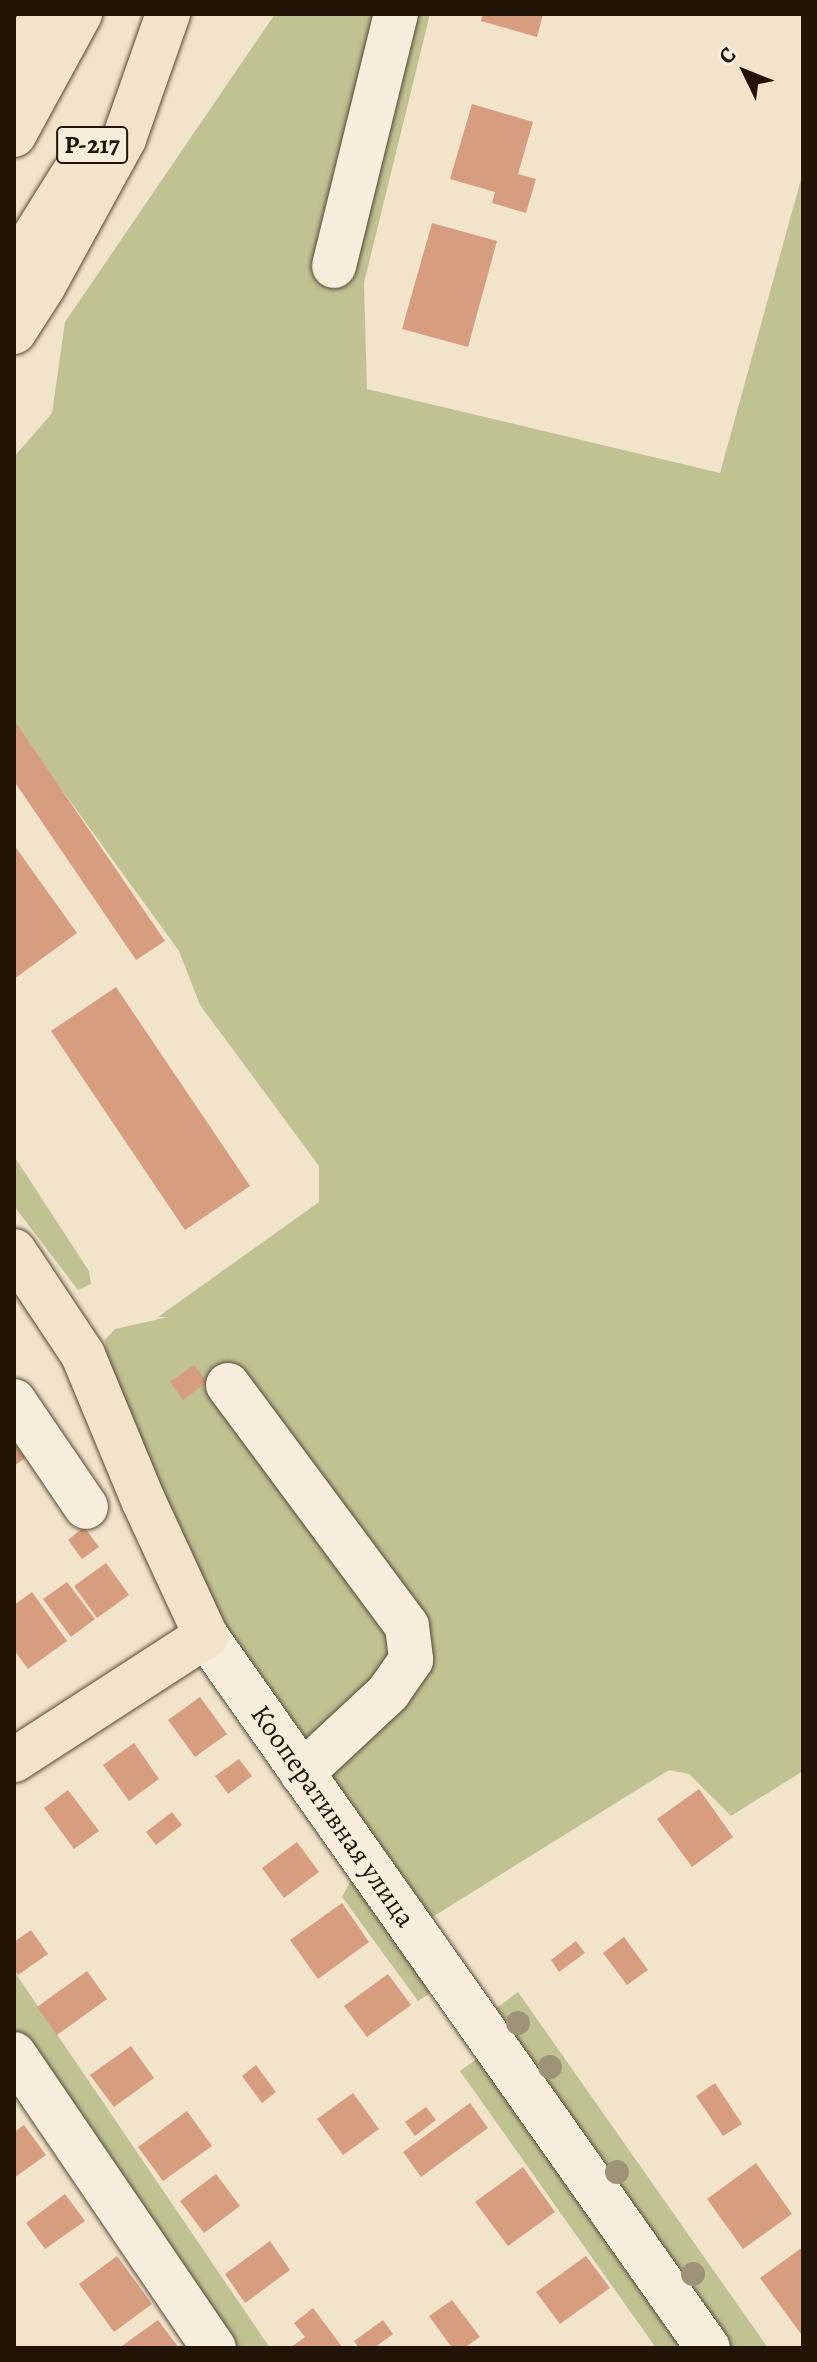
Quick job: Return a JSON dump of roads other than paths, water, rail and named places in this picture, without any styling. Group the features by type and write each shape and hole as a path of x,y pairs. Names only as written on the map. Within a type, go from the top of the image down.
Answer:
{"main road":[{"path":"14,69 43,14"},
{"name":"Р-217","path":"14,135 80,14"},
{"name":"Р-217","path":"14,269 95,140 157,14"},
{"path":"14,332 43,287 124,139 168,14"},
{"name":"Кооперативная улица","path":"14,1251 83,1355 144,1502 206,1636"},
{"path":"14,1760 206,1636"}],"street":[{"path":"334,266 396,14"},
{"path":"228,1385 407,1626 411,1660 389,1692 302,1773"},
{"path":"14,1401 86,1507"},
{"name":"Кооперативная улица","path":"206,1636 708,2348"},
{"path":"14,2054 214,2348"}]}
